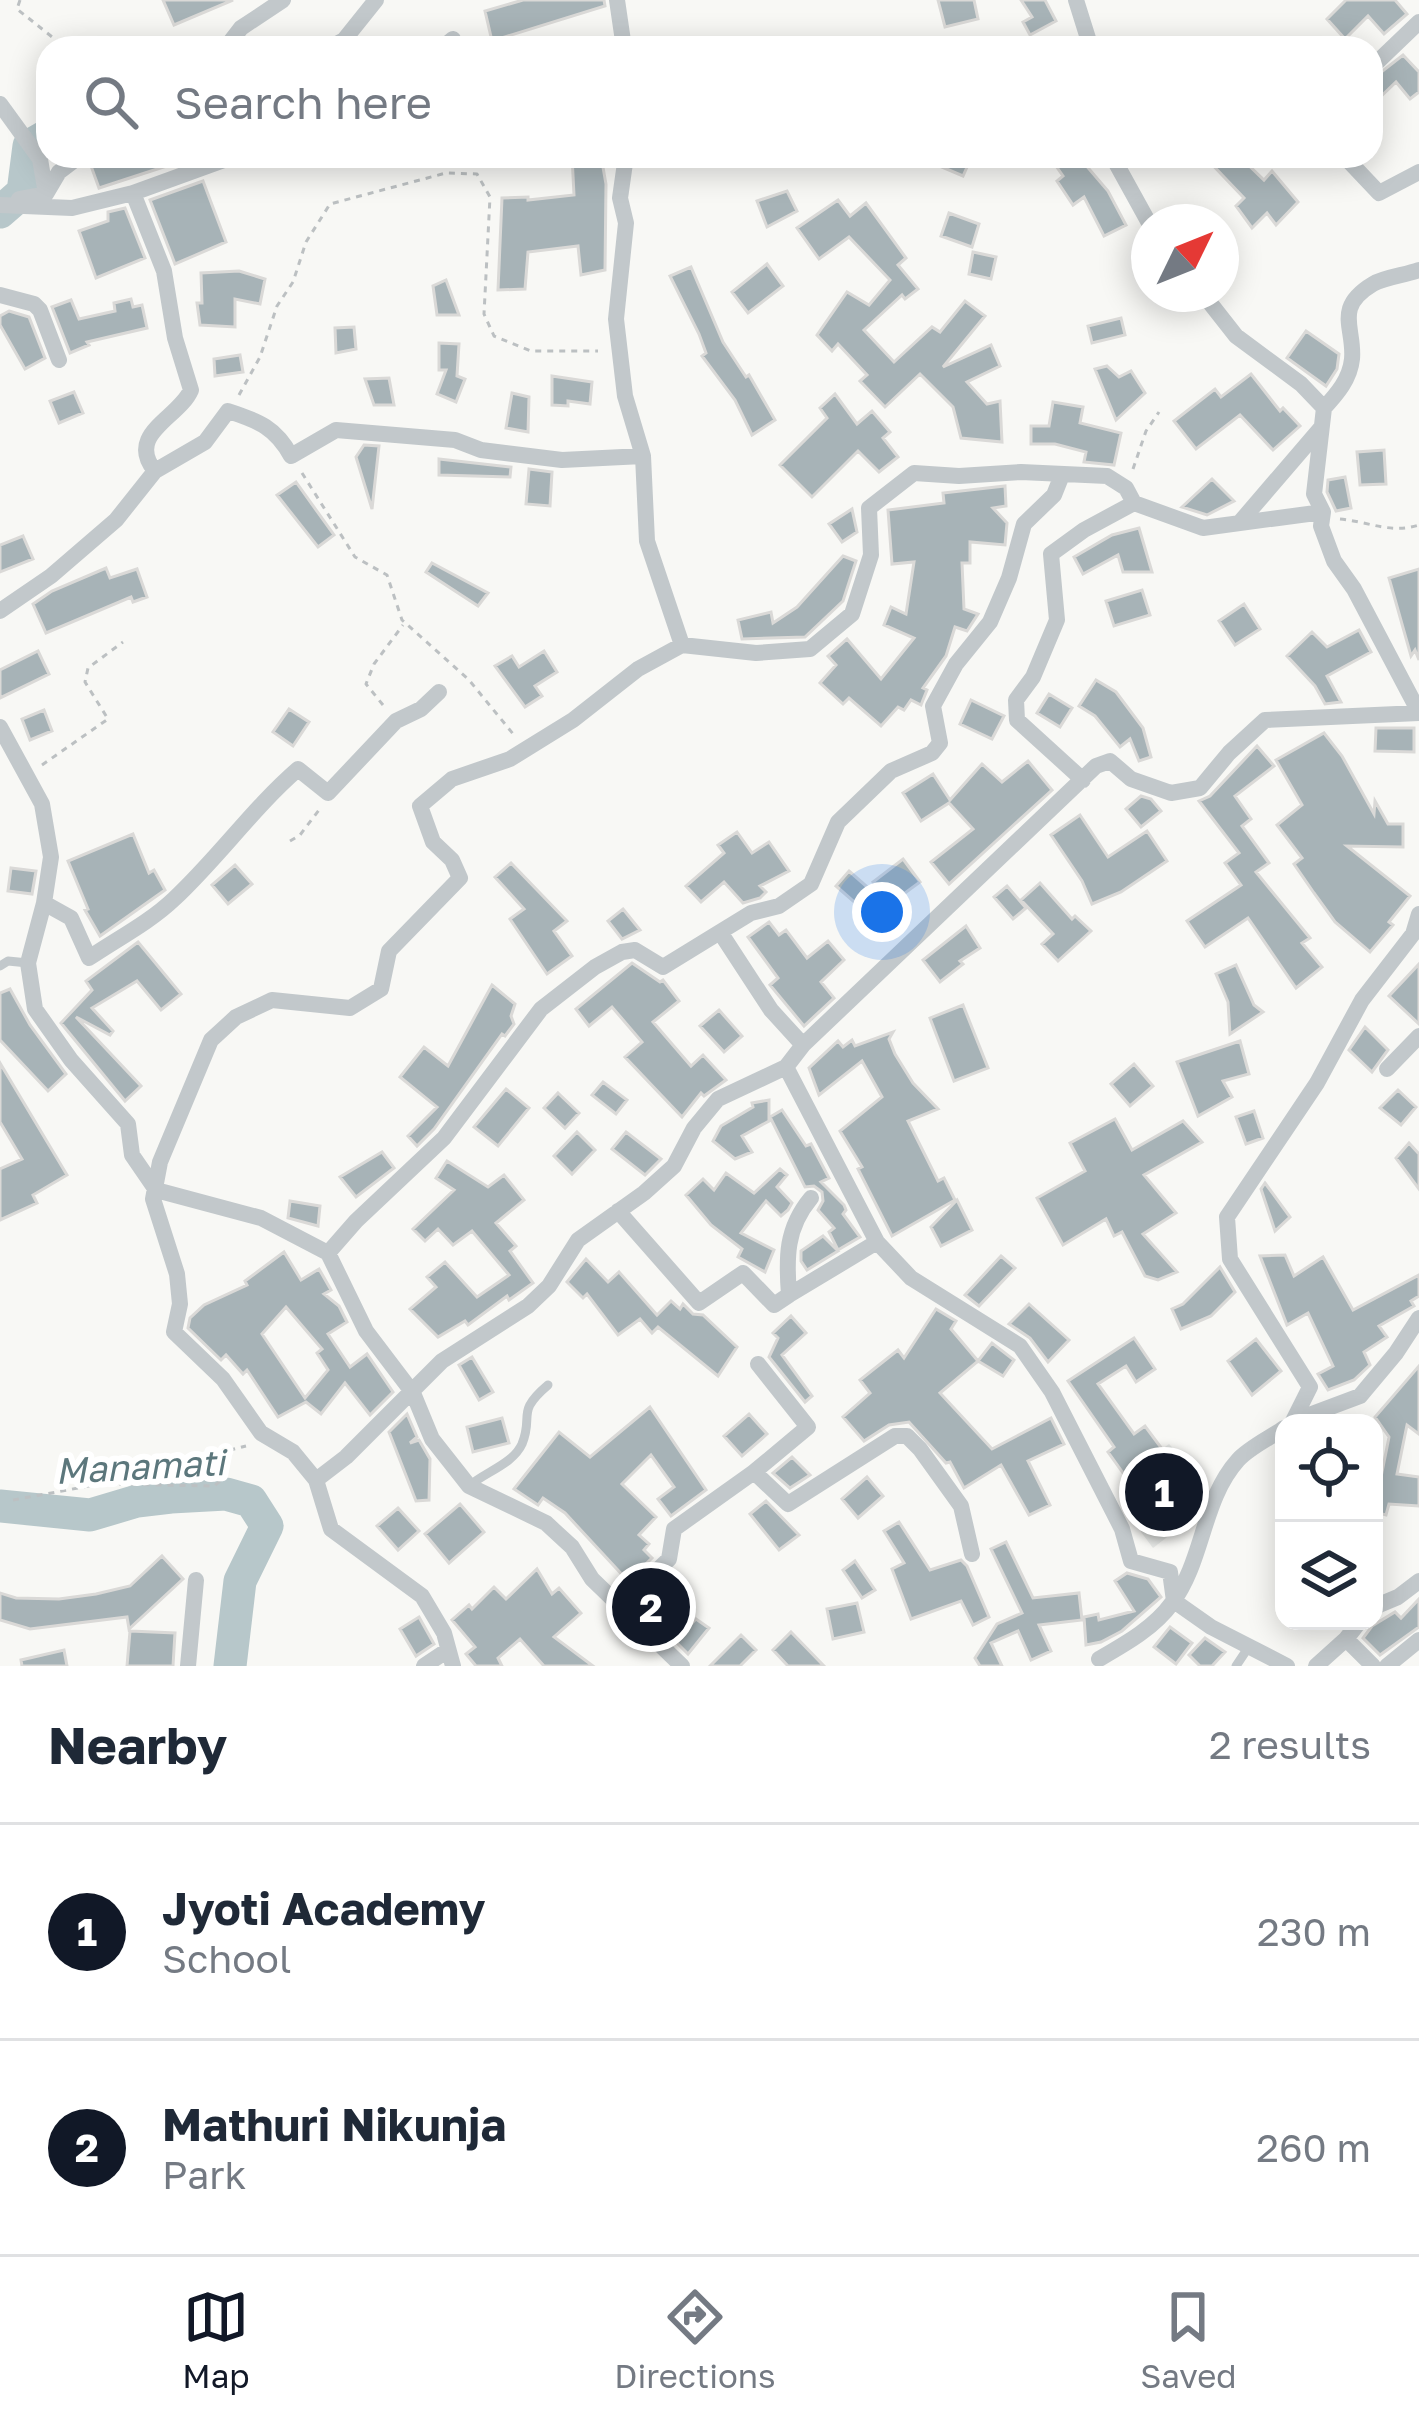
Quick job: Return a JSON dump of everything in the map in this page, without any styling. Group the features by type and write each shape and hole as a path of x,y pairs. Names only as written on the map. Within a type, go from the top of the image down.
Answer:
{"street":[{"path":"235,36 283,0"},
{"path":"347,36 376,0"},
{"path":"617,0 623,36"},
{"path":"1076,0 1087,36"},
{"path":"1383,56 1419,22"},
{"path":"8,116 36,154"},
{"path":"42,168 46,194"},
{"path":"0,204 46,194 64,168"},
{"path":"0,204 72,208 133,194 203,168"},
{"path":"624,168 620,198 626,223 616,296 625,396 643,456 647,542 682,645"},
{"path":"1119,168 1139,204"},
{"path":"1355,168 1379,193 1419,172"},
{"path":"133,194 164,271 191,391 150,433 146,449 154,471"},
{"path":"316,1480 442,1361 528,1306 549,1286 578,1240 674,1166 694,1128 718,1099 786,1067 803,1045 1096,766 1111,761 1131,779 1171,793 1200,788 1228,753 1265,720 1419,712 1334,561 1314,494 1324,408 1340,391 1352,362 1346,322 1350,308 1375,282 1419,270"},
{"path":"0,295 34,304 59,360"},
{"path":"1217,312 1236,336 1301,384 1324,408"},
{"path":"0,611 51,576 116,520 154,471 205,442 228,411 253,419 283,439 291,456 336,430 455,440 481,450 562,460 643,456"},
{"path":"1240,521 1320,429"},
{"path":"424,1666 451,1658 444,1633 422,1596 331,1529 316,1480 293,1453 260,1433 223,1379 174,1332 180,1304 176,1274 153,1199 160,1162 212,1040 236,1017 272,1000 350,1008 381,989 389,950 460,878 452,860 433,842 420,806 452,779 510,759 573,720 638,669 682,645 756,652 810,650 852,614 871,555 869,508 914,473 1107,476 1123,486 1134,503 1203,528 1240,521 1322,519"},
{"path":"328,1253 444,1138 541,1009 596,967 635,950 663,967 812,884 838,822 891,771 932,753 940,743 933,706 956,664 991,622 1024,524 1054,496 1062,475"},
{"path":"1083,780 1017,720 1016,700 1033,677 1057,620 1051,554 1134,503"},
{"path":"44,903 71,918 88,958 169,904 298,769 328,793 396,721 421,709 440,692"},
{"path":"0,727 42,804 51,857 28,963 35,1010 128,1124 132,1155 156,1190 261,1218 328,1253 365,1331 413,1393 433,1438 470,1486 546,1523 572,1547 592,1579 619,1608 682,1666"},
{"path":"1296,1414 1310,1387 1230,1259 1227,1217 1318,1083 1362,1000 1414,934 1419,914"},
{"path":"720,932 771,1010 803,1045"},
{"path":"1387,1070 1419,1036"},
{"path":"786,1067 877,1242 910,1278 1020,1346 1052,1392 1122,1529 1131,1561 1170,1572 1174,1601 1211,1627 1287,1666"},
{"path":"790,1295 793,1220 811,1198"},
{"path":"618,1211 699,1303 743,1273 774,1305 877,1242"},
{"path":"1316,1414 1360,1396 1419,1318"},
{"path":"619,1608 669,1559 674,1529 808,1427 758,1364"},
{"path":"1099,1659 1135,1637 1174,1601 1211,1503 1239,1459 1275,1435"},
{"path":"754,1472 788,1504 895,1436 907,1436 961,1506 972,1554"},
{"path":"188,1666 196,1580"},
{"path":"1383,1603 1419,1581"},
{"path":"1316,1666 1353,1630"},
{"path":"1346,1639 1373,1666"},
{"path":"1387,1666 1419,1640"}],"lane":[{"path":"0,966 8,961 28,963"},
{"path":"470,1486 511,1459 523,1442 525,1412 548,1384"},
{"path":"1235,1666 1250,1645"}],"path":[{"path":"20,0 17,9 51,36"},
{"path":"228,411 260,357 306,242 330,204 446,173 477,175 490,197 484,314 494,336 531,351 620,350"},
{"path":"1123,486 1159,412"},
{"path":"291,456 356,557 387,575 406,623 496,710 518,741 510,759"},
{"path":"1322,519 1365,522 1394,532 1419,525"},
{"path":"396,721 366,684 374,664 406,623"},
{"path":"27,778 108,718 86,682 88,668 123,642"},
{"path":"290,842 328,793"},
{"path":"13,1500 100,1484 214,1486 223,1479 218,1453 248,1446 260,1433"}],"shaded area":[{"path":"1169,1444 1208,1486 1188,1521 1153,1548 1141,1532 1120,1480"}],"building":[{"path":"163,0 233,0 174,25"},
{"path":"523,0 604,0 605,6 508,36 491,36 485,11"},
{"path":"938,0 974,0 978,19 945,27"},
{"path":"1021,0 1045,0 1056,21 1030,35 1023,22 1032,17"},
{"path":"1346,0 1395,0 1407,14 1384,34 1368,16 1348,36 1327,19"},
{"path":"1403,55 1419,72 1419,92 1410,99 1396,82 1383,94 1383,71"},
{"path":"92,168 160,168 99,188"},
{"path":"573,168 603,168 605,270 581,275 578,246 528,252 525,289 498,290 502,198 574,195"},
{"path":"1057,168 1088,168 1108,191 1126,225 1104,236 1084,197 1073,205 1057,181 1063,176"},
{"path":"1215,168 1252,168 1264,180 1272,171 1298,202 1276,225 1267,213 1252,228 1238,204 1244,198"},
{"path":"203,181 226,242 175,264 150,200"},
{"path":"787,191 797,211 767,227 757,201"},
{"path":"838,200 850,216 866,203 906,258 898,265 918,289 905,299 902,295 864,330 894,362 932,327 940,332 965,301 985,316 943,367 991,345 1000,366 967,382 987,404 1000,401 1002,442 961,438 953,407 920,374 885,407 860,381 867,375 838,344 832,351 817,335 847,292 869,305 890,280 849,237 819,259 797,228"},
{"path":"125,208 145,258 96,278 79,231 108,221 108,212"},
{"path":"949,213 979,224 972,247 941,236"},
{"path":"973,252 996,257 991,279 969,274"},
{"path":"767,264 783,286 748,313 732,292"},
{"path":"691,267 723,342 775,420 752,435 735,400 702,356 706,353 699,334 670,276"},
{"path":"239,271 265,279 260,304 235,299 235,327 200,325 201,273"},
{"path":"446,280 459,315 437,315 433,286"},
{"path":"131,299 133,307 142,305 147,328 87,342 89,345 70,353 52,307 71,300 79,319 115,311 114,303"},
{"path":"9,311 29,317 45,358 25,369 0,325 0,316"},
{"path":"1121,318 1125,335 1092,343 1088,326"},
{"path":"354,327 356,349 336,353 335,328"},
{"path":"1306,331 1339,354 1337,369 1326,386 1287,358"},
{"path":"439,343 459,344 457,376 465,379 456,402 437,394 446,370 439,370"},
{"path":"240,355 243,372 215,376 214,359"},
{"path":"1107,366 1119,377 1131,371 1145,393 1116,420 1095,369"},
{"path":"1251,374 1280,411 1283,408 1300,426 1273,450 1240,415 1196,449 1174,421 1215,389 1221,397"},
{"path":"552,376 592,382 590,404 552,405"},
{"path":"389,378 394,405 374,405 365,379"},
{"path":"74,392 83,413 59,423 50,401"},
{"path":"512,393 529,397 528,432 506,428"},
{"path":"835,394 857,424 872,411 890,432 883,438 898,457 879,472 858,451 812,497 780,465 827,418 820,408"},
{"path":"1053,402 1083,407 1080,423 1121,433 1114,465 1084,462 1086,452 1055,444 1031,444 1031,426 1049,426"},
{"path":"364,445 379,446 372,509 356,457"},
{"path":"1384,450 1386,484 1360,485 1357,452"},
{"path":"439,459 511,467 510,477 439,475"},
{"path":"529,469 552,472 550,506 526,504"},
{"path":"1345,477 1351,508 1336,511 1327,492 1328,480"},
{"path":"1212,479 1234,501 1207,515 1182,507"},
{"path":"296,482 334,535 318,547 277,495"},
{"path":"1005,486 1006,506 993,508 1007,523 1005,545 970,542 970,563 962,563 964,609 978,614 967,631 955,627 946,656 923,688 927,690 921,705 911,700 881,726 849,698 843,704 820,683 836,665 828,656 847,639 881,679 914,638 884,625 891,607 906,614 914,562 892,564 888,510 944,503 943,493"},
{"path":"852,509 857,532 842,542 829,524"},
{"path":"1139,528 1152,572 1123,572 1118,555 1083,574 1074,557 1112,535"},
{"path":"23,536 33,559 0,572 0,545"},
{"path":"843,556 856,561 843,601 805,637 742,639 738,620 771,612 773,623 797,607"},
{"path":"432,563 488,593 478,606 426,572"},
{"path":"106,568 110,578 137,569 147,597 133,602 131,597 46,633 33,604"},
{"path":"1419,569 1419,660 1415,650 1411,656 1389,578"},
{"path":"1142,590 1150,615 1114,626 1106,601"},
{"path":"1244,604 1260,629 1235,645 1219,621"},
{"path":"1359,630 1371,652 1327,676 1341,702 1325,704 1287,656 1312,632 1327,647"},
{"path":"38,651 49,674 0,698 0,670"},
{"path":"544,651 557,672 535,686 542,696 525,707 495,666 512,656 519,667"},
{"path":"1096,680 1116,692 1143,728 1151,757 1139,761 1130,739 1120,747 1095,716 1079,706"},
{"path":"1049,694 1072,708 1060,727 1037,713"},
{"path":"971,700 1004,716 992,739 960,724"},
{"path":"289,709 309,722 293,746 273,732"},
{"path":"44,710 52,731 30,740 22,719"},
{"path":"1376,728 1414,728 1414,752 1375,751"},
{"path":"1324,733 1374,814 1375,801 1388,824 1403,824 1403,847 1347,846 1410,896 1370,952 1335,922 1294,864 1302,858 1277,825 1302,805 1276,760"},
{"path":"1257,746 1274,766 1235,796 1251,819 1242,826 1269,863 1256,872 1310,938 1302,943 1322,967 1296,988 1248,918 1205,947 1187,921 1241,885 1225,863 1239,853 1199,801 1210,796"},
{"path":"1028,761 1052,790 949,884 931,862 973,829 949,803 921,821 903,793 933,774 950,800 982,764 1002,782"},
{"path":"1141,796 1161,811 1141,827 1126,809"},
{"path":"1080,815 1108,857 1147,831 1167,861 1121,892 1092,904 1051,835"},
{"path":"737,832 752,853 769,842 789,871 760,886 766,892 760,898 743,903 724,882 701,902 686,886 724,853 718,845"},
{"path":"133,834 149,873 154,870 165,890 100,936 68,861"},
{"path":"903,859 920,882 890,904 873,882"},
{"path":"511,863 567,921 554,931 572,956 547,974 510,919 524,909 495,877"},
{"path":"235,865 252,884 228,904 212,885"},
{"path":"11,868 36,871 32,894 8,891"},
{"path":"849,871 874,893 861,908 836,886"},
{"path":"1040,883 1072,919 1075,916 1091,931 1058,961 1042,944 1053,934 1021,900"},
{"path":"1007,886 1026,908 1013,919 994,897"},
{"path":"623,909 640,930 622,939 608,921"},
{"path":"769,922 779,935 786,930 807,958 828,941 844,960 821,982 834,998 804,1026 770,985 778,978 748,937"},
{"path":"966,926 980,948 940,982 923,960"},
{"path":"138,942 181,994 161,1010 137,981 92,1008 113,1031 110,1035 76,1017 141,1086 125,1101 61,1023 92,990 86,981"},
{"path":"632,963 663,980 679,1001 653,1022 691,1066 703,1055 726,1080 704,1096 701,1093 682,1117 625,1057 642,1042 612,1007 589,1026 576,1009"},
{"path":"1419,964 1419,1024 1389,996"},
{"path":"1236,965 1254,1005 1263,1012 1230,1034 1228,1002 1216,974"},
{"path":"492,985 515,1004 514,1024 417,1146 408,1136 437,1107 400,1077 424,1047 448,1066"},
{"path":"10,989 66,1074 48,1091 0,1040 0,993"},
{"path":"963,1005 988,1068 954,1081 930,1018"},
{"path":"719,1010 742,1036 724,1052 700,1026"},
{"path":"1365,1027 1388,1050 1372,1072 1349,1050"},
{"path":"893,1032 889,1039 895,1054 913,1083 938,1109 908,1121 938,1181 944,1178 955,1200 892,1236 858,1169 862,1167 840,1131 882,1097 862,1061 819,1095 809,1068 838,1041 843,1047 852,1040 855,1046"},
{"path":"1240,1041 1249,1074 1223,1081 1232,1097 1198,1116 1177,1062"},
{"path":"0,1063 67,1175 33,1195 37,1203 0,1220 0,1169 22,1159 0,1122"},
{"path":"1134,1064 1153,1086 1130,1106 1111,1084"},
{"path":"603,1082 627,1100 616,1114 592,1095"},
{"path":"506,1089 529,1108 498,1146 474,1127"},
{"path":"1398,1090 1416,1107 1401,1125 1380,1108"},
{"path":"558,1093 579,1113 565,1128 544,1108"},
{"path":"769,1100 769,1121 742,1136 752,1152 735,1159 713,1141 721,1126 753,1107 752,1103"},
{"path":"782,1110 806,1146 811,1144 829,1178 821,1182 844,1205 843,1214 860,1237 838,1250 829,1232 834,1228 818,1210 822,1192 805,1187 770,1117"},
{"path":"1254,1111 1263,1138 1246,1144 1236,1117"},
{"path":"1115,1119 1132,1150 1183,1121 1202,1142 1144,1175 1176,1213 1143,1234 1177,1272 1158,1280 1145,1276 1122,1232 1114,1236 1106,1219 1063,1245 1037,1198 1085,1171 1070,1143"},
{"path":"577,1132 595,1150 572,1174 554,1156"},
{"path":"626,1132 661,1159 645,1175 612,1149"},
{"path":"1409,1143 1419,1154 1419,1189 1396,1158"},
{"path":"382,1152 394,1168 356,1197 340,1177"},
{"path":"447,1161 488,1187 504,1175 524,1200 496,1223 516,1246 510,1251 533,1283 468,1325 465,1321 438,1337 410,1309 436,1287 427,1277 445,1262 477,1297 509,1275 472,1231 453,1245 438,1229 425,1241 413,1229 454,1190 436,1178"},
{"path":"780,1169 787,1175 777,1187 792,1203 788,1210 781,1216 766,1201 741,1233 774,1250 765,1272 738,1257 742,1249 711,1225 686,1195 703,1179 714,1190 726,1173 754,1193"},
{"path":"1265,1183 1290,1217 1275,1231 1261,1189"},
{"path":"957,1200 972,1230 941,1246 931,1227"},
{"path":"290,1201 320,1206 318,1226 288,1218"},
{"path":"823,1236 838,1251 807,1270 801,1251"},
{"path":"284,1252 301,1280 319,1269 331,1290 324,1294 339,1306 347,1322 328,1334 350,1367 367,1354 393,1392 370,1415 345,1383 321,1414 306,1402 278,1417 247,1370 243,1374 226,1355 221,1360 188,1328 190,1318 204,1305 247,1285 245,1281","holes":["286,1307 322,1349 317,1353 328,1370 305,1398 262,1334"]},
{"path":"1285,1255 1294,1276 1323,1257 1353,1310 1419,1275 1419,1296 1411,1301 1414,1306 1379,1326 1387,1337 1364,1352 1370,1365 1354,1380 1328,1390 1318,1374 1333,1366 1308,1313 1287,1325 1260,1256"},
{"path":"1001,1256 1015,1268 979,1306 965,1295"},
{"path":"586,1259 608,1282 619,1272 657,1315 671,1301 680,1309 683,1304 693,1314 703,1315 737,1347 718,1376 658,1327 652,1333 640,1319 618,1335 587,1294 583,1298 567,1282"},
{"path":"1220,1267 1235,1292 1211,1316 1181,1329 1172,1309"},
{"path":"1029,1304 1069,1340 1048,1362 1030,1338 1009,1324"},
{"path":"936,1309 956,1321 951,1329 978,1361 940,1393 992,1449 1051,1418 1064,1444 1028,1461 1050,1505 1029,1515 1001,1465 964,1488 950,1462 909,1422 889,1425 864,1441 843,1417 870,1393 860,1380 898,1350 904,1358"},
{"path":"791,1316 806,1333 782,1355 812,1396 805,1402 769,1357 778,1338 773,1333"},
{"path":"1134,1338 1155,1369 1136,1382 1126,1366 1098,1384 1134,1434 1145,1426 1174,1465 1136,1491 1108,1452 1114,1447 1068,1381"},
{"path":"1256,1339 1281,1371 1252,1395 1228,1361"},
{"path":"992,1343 1014,1360 1003,1376 978,1361"},
{"path":"472,1357 493,1392 479,1400 459,1365"},
{"path":"1419,1366 1419,1434 1407,1425 1397,1474 1419,1477 1419,1506 1389,1504 1386,1515 1383,1467 1389,1437 1383,1428 1383,1414 1378,1414"},
{"path":"650,1407 706,1490 671,1516 658,1499 674,1487 651,1455 622,1484 656,1517 639,1535 649,1544 644,1550 652,1558 628,1581 565,1513 543,1498 538,1505 514,1489 559,1432 590,1457"},
{"path":"407,1414 417,1437 410,1443 419,1440 430,1459 429,1500 416,1501 389,1432"},
{"path":"749,1414 767,1434 742,1456 724,1436"},
{"path":"502,1418 509,1443 473,1452 467,1427"},
{"path":"792,1457 810,1475 790,1488 773,1473"},
{"path":"867,1477 883,1496 858,1518 842,1499"},
{"path":"1187,1480 1197,1492 1171,1512 1184,1524 1173,1534 1139,1499 1148,1490 1163,1504"},
{"path":"766,1501 799,1535 779,1550 750,1514"},
{"path":"460,1504 484,1532 449,1563 425,1534"},
{"path":"398,1508 419,1531 398,1550 377,1526"},
{"path":"899,1522 930,1570 961,1560 967,1566 989,1617 973,1625 961,1601 911,1619 892,1569 904,1563 884,1531"},
{"path":"1006,1542 1033,1598 1079,1593 1082,1620 1039,1625 1051,1651 1031,1660 1018,1631 991,1643 1002,1666 980,1666 975,1658 997,1624 1022,1613 991,1549"},
{"path":"162,1556 183,1579 129,1629 127,1617 30,1629 0,1620 0,1593 59,1599 96,1594 130,1586"},
{"path":"855,1561 875,1590 862,1598 843,1570"},
{"path":"537,1569 552,1594 559,1588 581,1613 554,1637 593,1666 544,1666 520,1639 498,1658 502,1666 476,1666 466,1654 475,1647 452,1620 469,1605 472,1609 494,1587 506,1599"},
{"path":"1127,1573 1148,1579 1161,1597 1122,1631 1086,1645 1084,1617 1098,1614 1099,1620 1134,1611 1115,1581"},
{"path":"1419,1599 1419,1627 1380,1655 1363,1638 1369,1630 1383,1630 1383,1619 1395,1612 1401,1618"},
{"path":"857,1603 864,1632 833,1639 827,1609"},
{"path":"419,1617 434,1644 416,1656 400,1629"},
{"path":"696,1619 709,1628 688,1654 675,1641"},
{"path":"1170,1627 1192,1643 1176,1664 1154,1647"},
{"path":"130,1631 175,1633 173,1666 127,1666"},
{"path":"791,1632 824,1666 788,1666 773,1650"},
{"path":"741,1635 756,1650 740,1666 710,1666"},
{"path":"1205,1638 1225,1652 1212,1666 1200,1666 1189,1655"},
{"path":"64,1650 67,1666 22,1666 21,1660"}],"waterway":[{"name":"Manamati","path":"0,212 23,192 29,146 36,142"},
{"name":"Manamati","path":"0,1506 90,1515 171,1497 226,1494 251,1501 267,1526 240,1581 230,1666"}],"place":[{"name":"Jyoti Academy","path":"1164,1492"},
{"name":"Mathuri Nikunja","path":"651,1607"}]}
